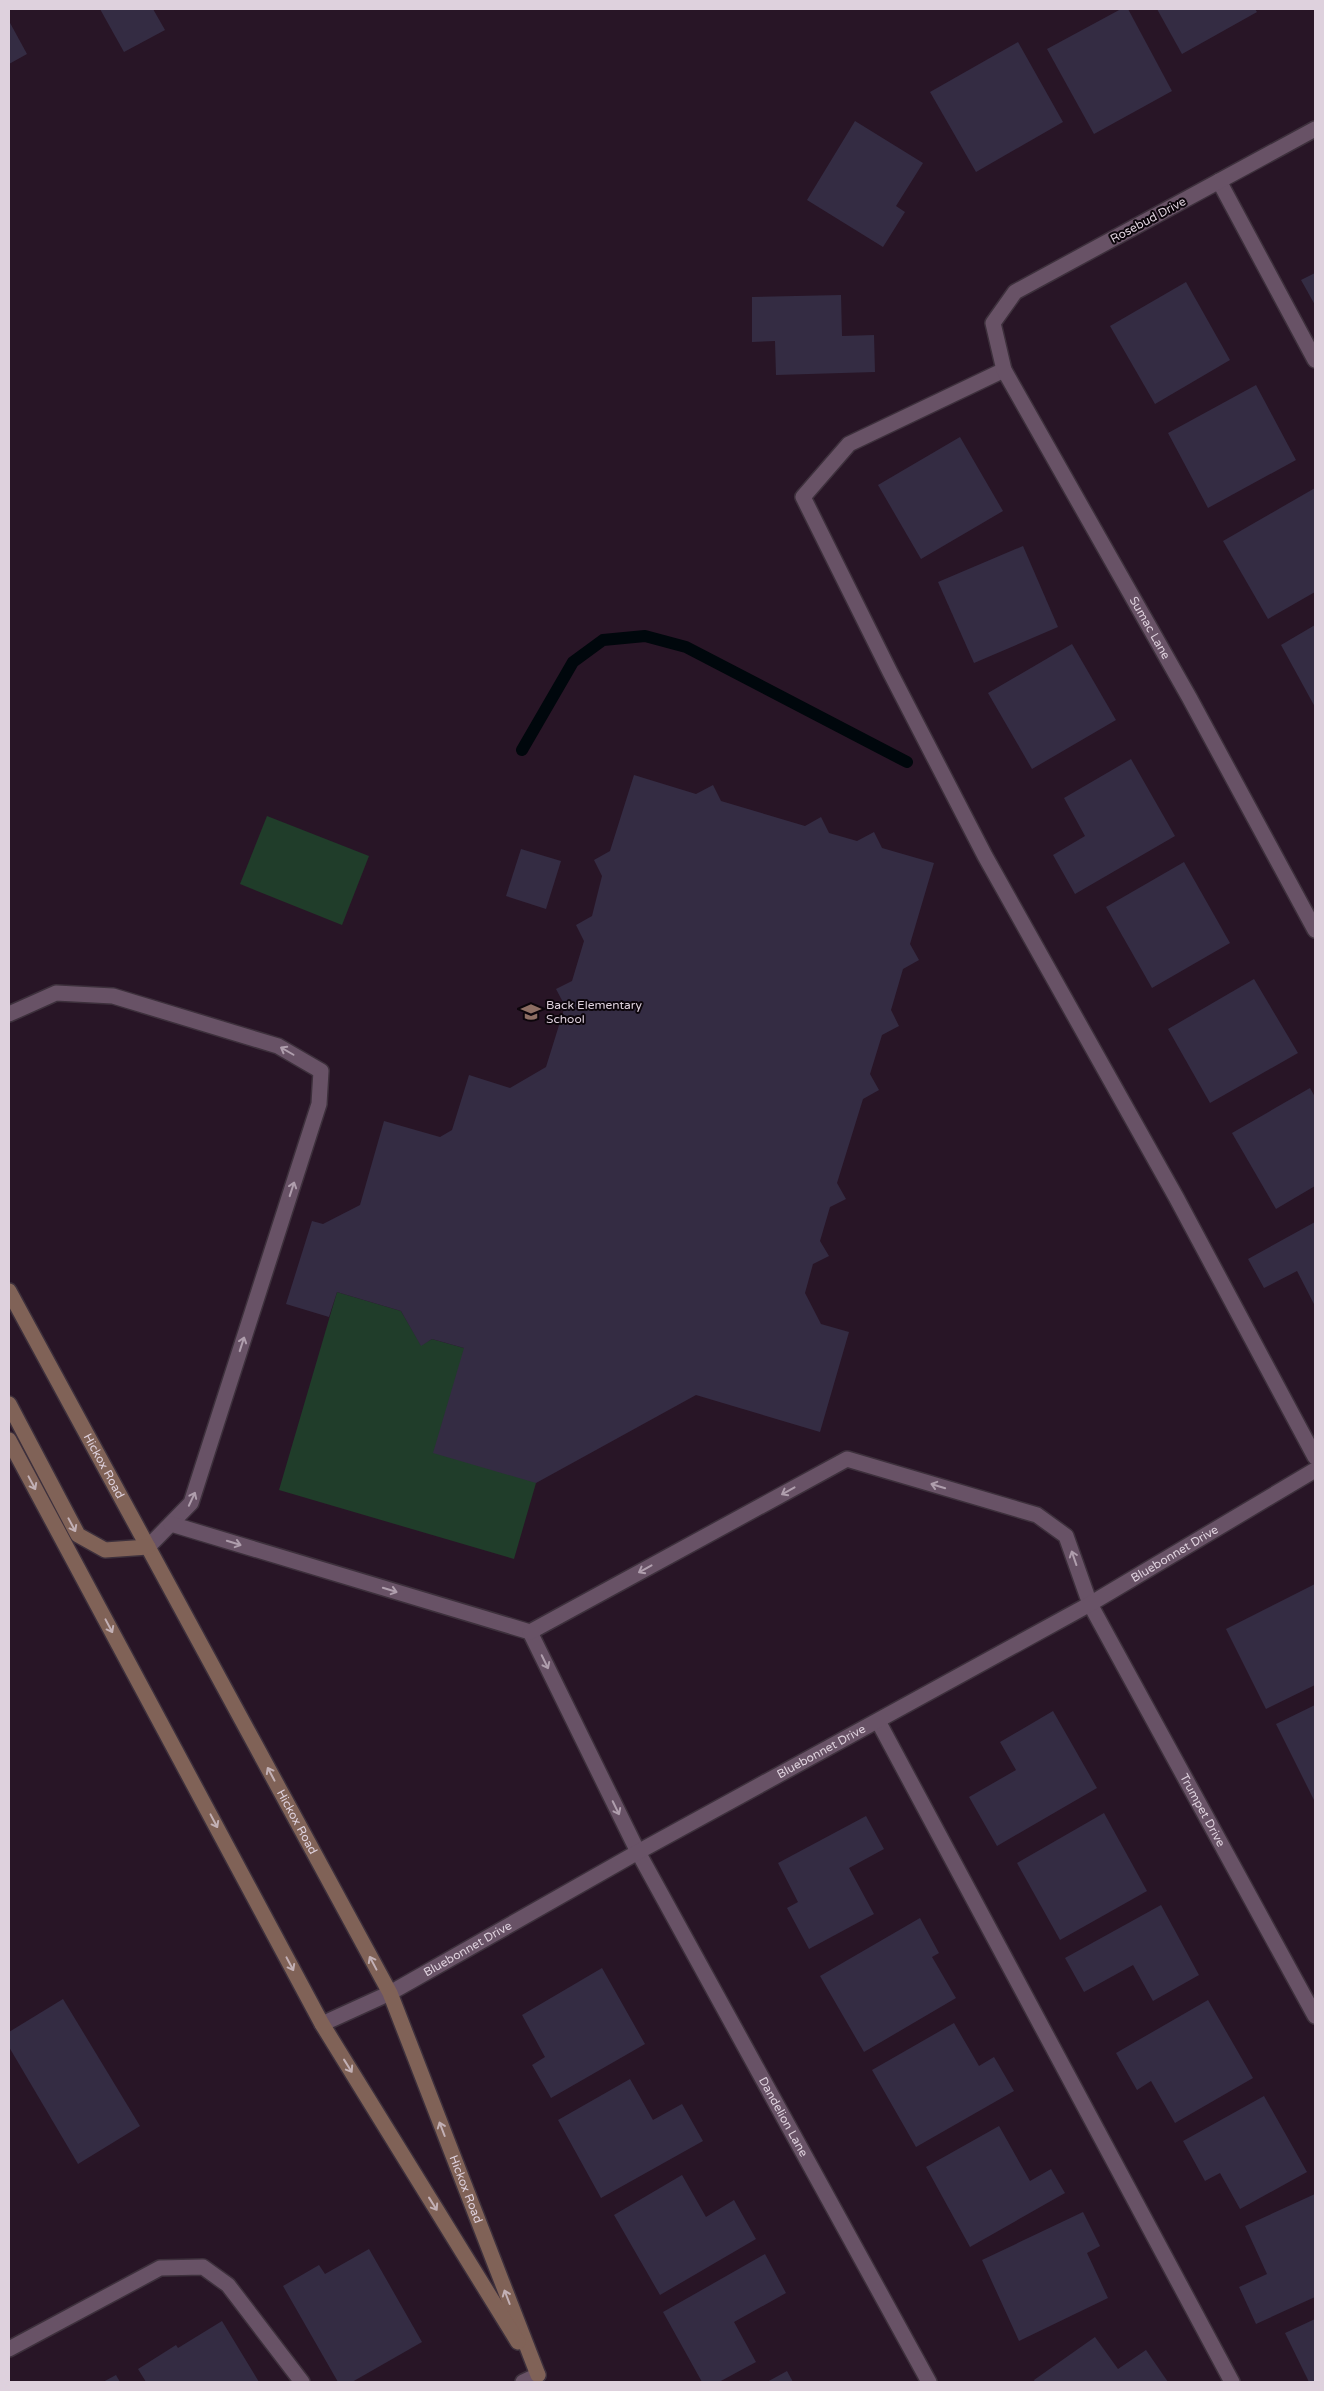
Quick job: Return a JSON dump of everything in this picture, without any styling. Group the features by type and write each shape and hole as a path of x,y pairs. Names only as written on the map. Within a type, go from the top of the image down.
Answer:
{"street":[{"name":"Rosebud Drive","path":"993,324 1015,292 1315,129"},
{"path":"1219,181 1315,360"},
{"name":"Sumac Lane","path":"993,324 1004,370 1189,697 1315,930"},
{"path":"1004,370 849,444 803,498 985,856 1162,1171 1315,1457"},
{"path":"9,1014 56,992 113,996 278,1046 321,1070 319,1104 192,1503 148,1547 105,1550 78,1535 9,1404"},
{"name":"Hickox Road","path":"9,1291 390,1993 540,2378"},
{"path":"9,1440 322,2024 540,2378 524,2382"},
{"name":"Trumpet Drive","path":"530,1632 847,1459 1037,1515 1066,1536 1090,1604 1315,2016"},
{"name":"Bluebonnet Drive","path":"322,2024 390,1993 638,1852 1090,1604 1315,1470"},
{"path":"171,1524 530,1632"},
{"name":"Dandelion Lane","path":"530,1632 638,1852 929,2382"},
{"path":"878,1721 1232,2382"},
{"path":"9,2349 160,2268 203,2266 228,2285 302,2382"}],"green space":[{"path":"267,816 369,856 342,925 240,884"},
{"path":"337,1292 401,1311 421,1345 432,1339 464,1348 536,1483 514,1559 279,1490"}],"building":[{"path":"100,9 153,9 165,30 124,52"},
{"path":"1121,9 1128,9 1172,91 1094,134 1047,49"},
{"path":"1157,9 1255,9 1257,12 1182,54"},
{"path":"9,21 27,54 9,64"},
{"path":"1018,42 1063,122 976,172 930,92"},
{"path":"855,121 923,163 896,206 905,212 883,247 807,200"},
{"path":"1315,273 1315,305 1301,280"},
{"path":"1186,282 1230,360 1155,404 1110,326"},
{"path":"841,295 842,336 874,335 875,372 776,375 775,341 752,342 752,297"},
{"path":"1256,385 1296,460 1208,508 1168,433"},
{"path":"960,437 1003,511 921,559 878,485"},
{"path":"1315,488 1315,592 1268,619 1223,541"},
{"path":"1023,546 1058,627 974,663 938,582"},
{"path":"1315,625 1315,707 1281,645"},
{"path":"1072,644 1116,720 1032,769 988,693"},
{"path":"1131,759 1175,836 1075,894 1053,855 1085,836 1064,798"},
{"path":"634,775 696,794 713,785 721,801 805,826 821,817 829,833 857,841 874,832 882,848 934,863 910,944 919,960 903,969 891,1010 899,1026 882,1035 870,1074 879,1090 863,1099 837,1183 846,1199 830,1207 820,1241 829,1256 813,1264 805,1293 821,1324 849,1332 820,1432 696,1395 536,1483 433,1453 464,1348 432,1339 421,1346 401,1311 337,1292 329,1317 286,1304 312,1221 323,1224 360,1205 384,1121 440,1137 452,1130 469,1075 510,1088 546,1067 565,1006 556,989 572,981 584,941 576,925 592,916 602,876 594,860 610,851"},
{"path":"521,849 561,861 546,909 506,896"},
{"path":"1184,862 1230,943 1152,988 1106,907"},
{"path":"1254,979 1298,1053 1210,1103 1168,1029"},
{"path":"1310,1088 1315,1097 1315,1186 1276,1209 1232,1133"},
{"path":"1315,1222 1315,1306 1297,1271 1264,1288 1248,1259"},
{"path":"1315,1584 1315,1685 1266,1709 1226,1629"},
{"path":"1315,1705 1315,1802 1276,1724"},
{"path":"1053,1711 1097,1788 997,1846 969,1797 1016,1770 1000,1742"},
{"path":"1104,1813 1147,1891 1060,1940 1017,1863"},
{"path":"866,1816 884,1849 849,1868 874,1914 809,1949 787,1908 798,1902 778,1863"},
{"path":"1161,1905 1199,1975 1153,2001 1133,1965 1084,1992 1065,1958"},
{"path":"920,1918 939,1953 932,1957 956,1998 864,2052 820,1976"},
{"path":"602,1968 645,2044 551,2098 532,2065 545,2057 522,2015"},
{"path":"63,1999 140,2126 78,2164 9,2047 9,2032"},
{"path":"1208,2000 1253,2078 1175,2123 1151,2081 1137,2090 1116,2053"},
{"path":"954,2023 979,2066 994,2057 1014,2091 916,2147 872,2070"},
{"path":"630,2079 653,2120 682,2104 703,2141 601,2198 558,2120"},
{"path":"1264,2096 1307,2172 1240,2209 1220,2173 1205,2181 1183,2141"},
{"path":"999,2126 1030,2181 1051,2169 1065,2193 970,2247 926,2167"},
{"path":"682,2175 706,2217 734,2200 756,2239 660,2295 614,2215"},
{"path":"1315,2194 1315,2297 1256,2324 1239,2287 1267,2274 1245,2226"},
{"path":"1083,2212 1100,2246 1087,2253 1108,2298 1019,2341 982,2260"},
{"path":"369,2249 422,2342 352,2382 338,2382 283,2286 319,2265 325,2274"},
{"path":"765,2254 786,2293 734,2322 756,2362 719,2382 702,2382 663,2312"},
{"path":"1315,2319 1315,2382 1309,2382 1285,2333"},
{"path":"222,2321 259,2382 146,2382 138,2369 176,2345 178,2348"},
{"path":"1095,2337 1118,2369 1146,2350 1168,2382 1035,2382 1034,2380"},
{"path":"787,2371 793,2382 767,2382"},
{"path":"116,2375 120,2382 103,2382"}],"waterway":[{"path":"522,750 573,662 603,640 645,636 686,647 907,762"}],"place":[{"name":"Back Elementary School","path":"531,1012"}]}
